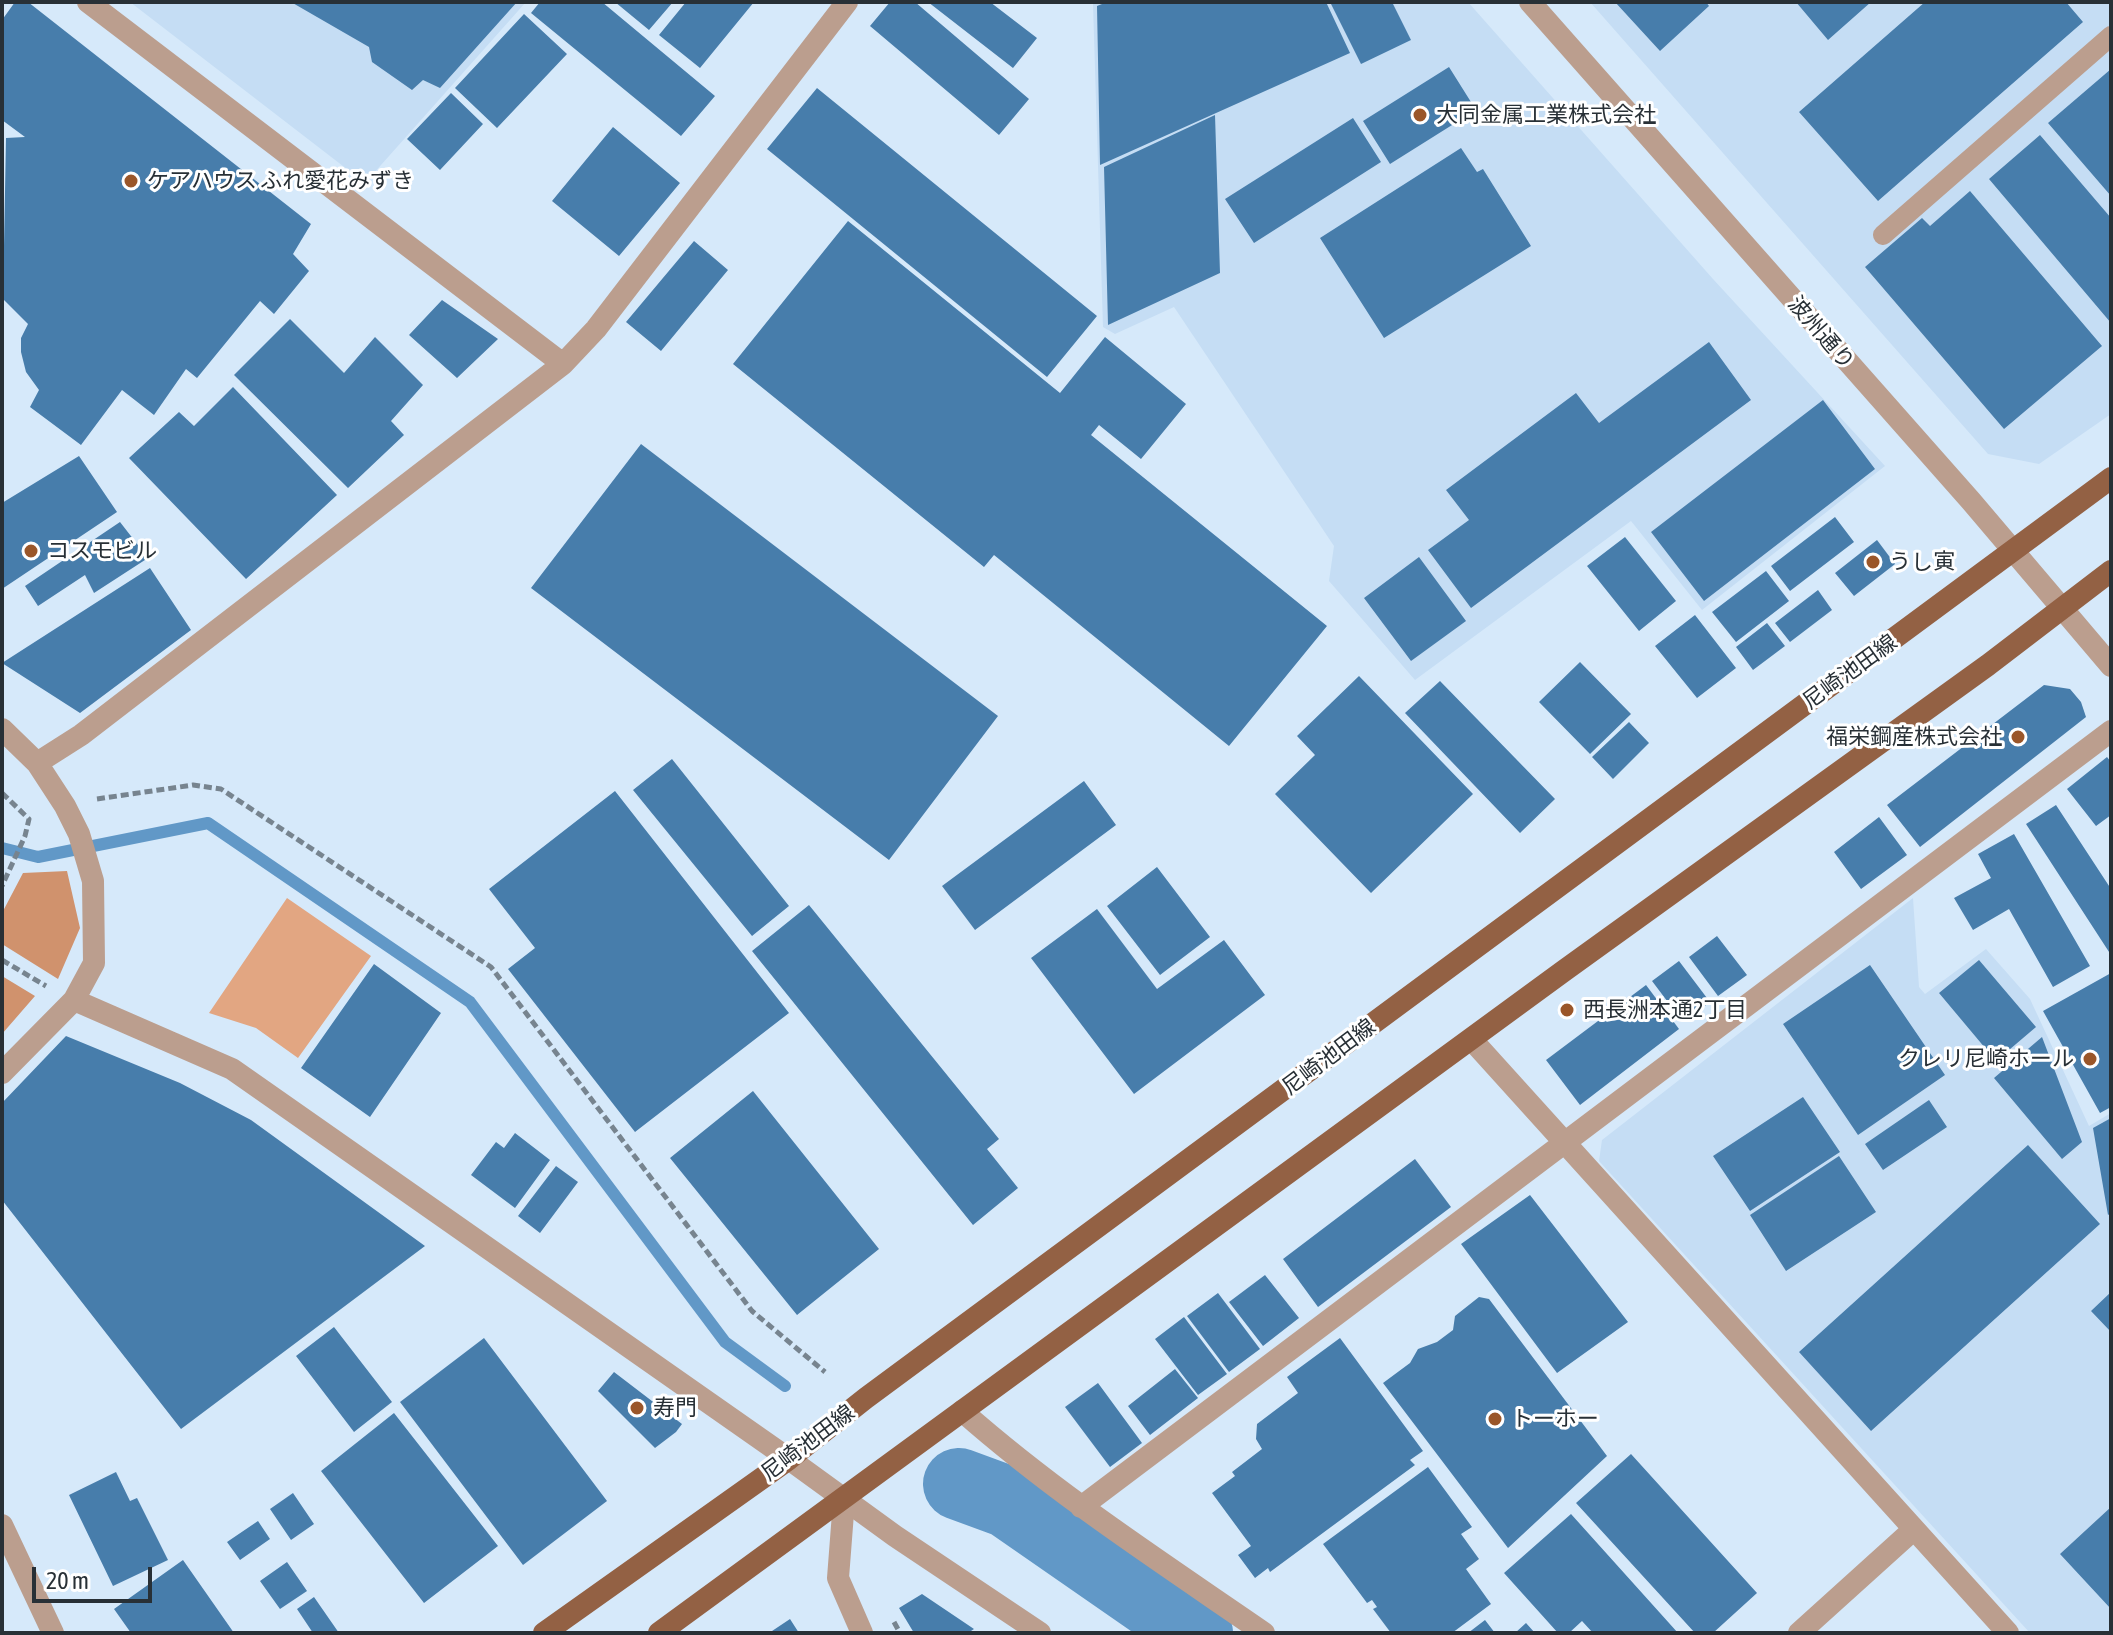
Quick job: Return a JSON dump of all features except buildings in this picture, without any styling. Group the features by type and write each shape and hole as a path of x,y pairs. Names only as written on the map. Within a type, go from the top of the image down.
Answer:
{"main road":[{"name":"尼崎池田線","path":"544,1633 789,1459 866,1398 2111,478"},
{"path":"659,1633 1988,665 2111,571"}],"street":[{"path":"88,2 563,364"},
{"path":"37,763 81,735 563,364 606,317 847,2"},
{"name":"波州通り","path":"1530,2 2111,666"},
{"path":"2,729 37,763 79,834 93,881 94,963 74,1000 2,1073"},
{"path":"1081,1507 2111,731"},
{"path":"74,1000 232,1069 844,1500 1040,1633"},
{"path":"1472,1040 2008,1633"},
{"path":"962,1411 1081,1507 1264,1633"},
{"path":"844,1500 838,1578 862,1633"},
{"path":"2,1525 53,1633"},
{"path":"1799,1633 1913,1530"}],"lane":[{"path":"1883,235 2111,36"}],"path":[{"path":"93,800 193,785 221,789 491,967 752,1311 825,1372"},
{"path":"2,793 29,819 25,836 2,886"},
{"path":"2,872 9,868"},
{"path":"2,960 74,1000"}],"shaded area":[{"path":"130,2 526,2 365,183"},
{"path":"1468,2 1713,279 1885,466 1702,610 1631,521 1415,680 1329,581 1334,546 1174,307 1115,334 1103,327 1093,4"},
{"path":"1590,2 2111,2 2111,414 2039,464 1988,454"},
{"path":"67,871 80,928 58,979 2,944 2,913 23,873"},
{"path":"287,898 371,956 298,1058 256,1028 209,1013"},
{"path":"1913,898 1919,987 1925,994 1986,949 2030,999 2089,1126 2111,1113 2111,1633 2030,1633 1599,1161 1602,1140"},
{"path":"2,976 35,996 2,1034"}],"waterway":[{"path":"2,848 38,857 208,823 470,1002 725,1342 785,1386"},
{"path":"959,1484 1008,1502 1197,1633"}],"place":[{"name":"大同金属工業株式会社","path":"1420,115"},
{"name":"ケアハウス ふれ愛花みずき","path":"131,181"},
{"name":"コスモビル","path":"31,551"},
{"name":"うし寅","path":"1873,562"},
{"name":"福栄鋼産株式会社","path":"2018,737"},
{"name":"西長洲本通2丁目","path":"1567,1010"},
{"name":"クレリ尼崎ホール","path":"2090,1059"},
{"name":"寿門","path":"637,1408"},
{"name":"トーホー","path":"1495,1419"}]}
